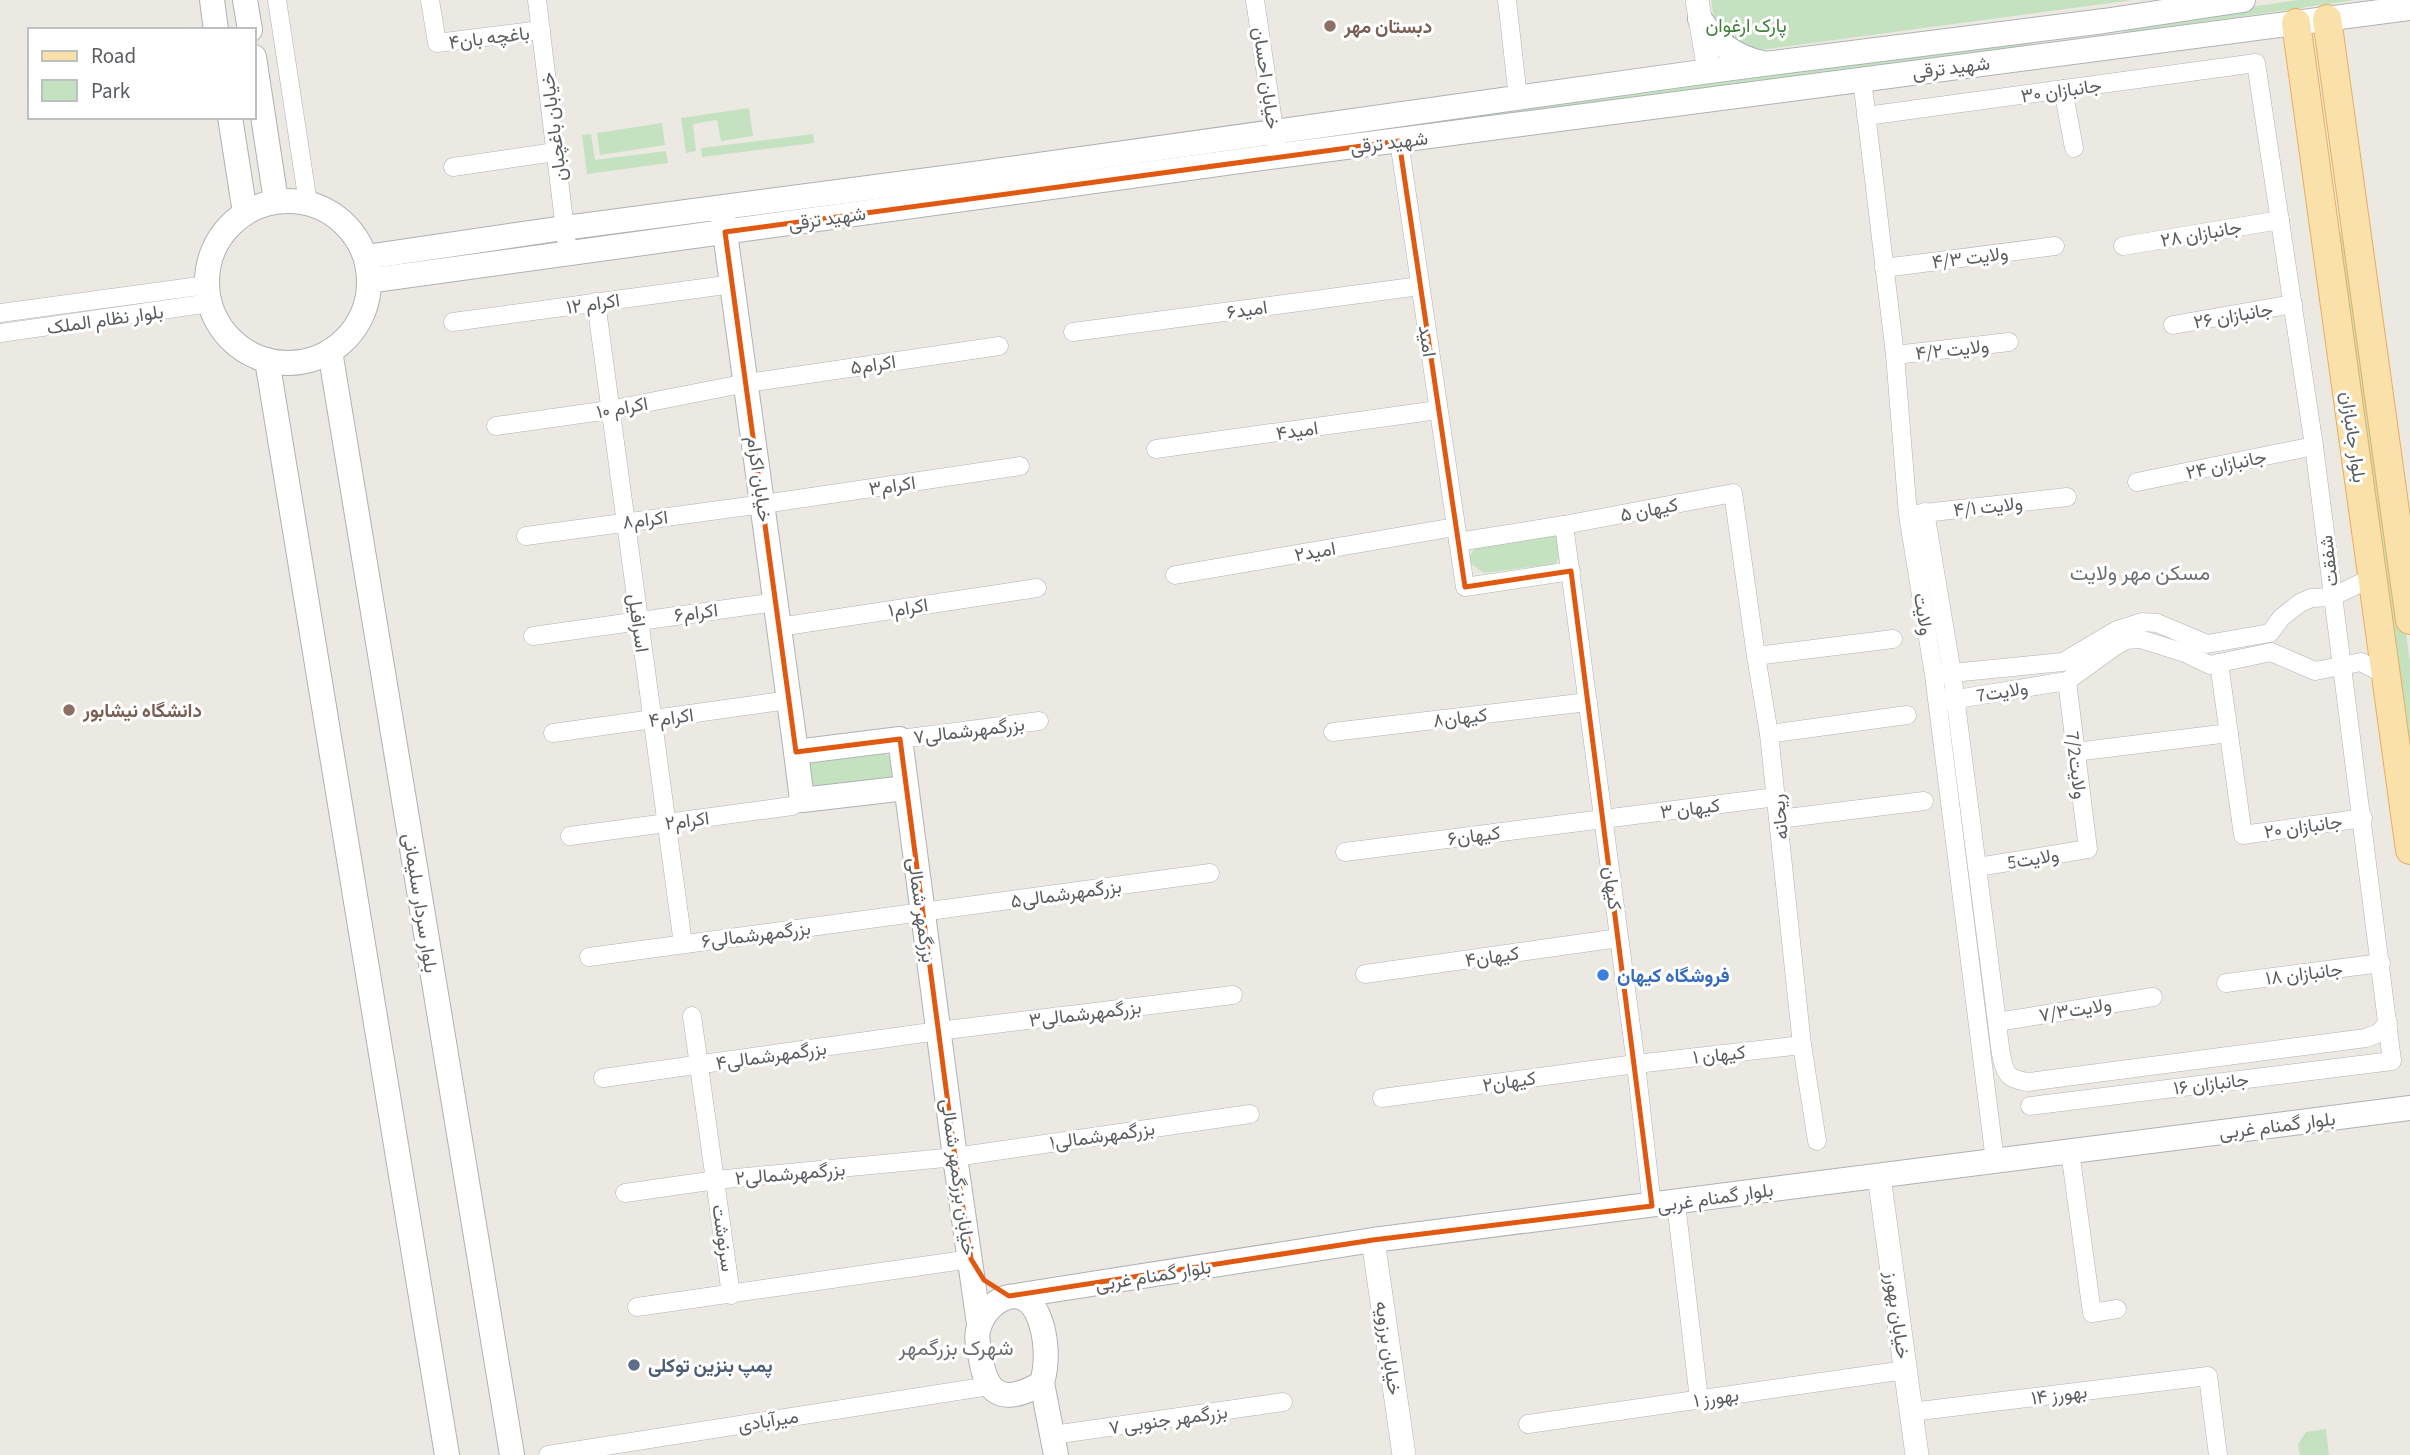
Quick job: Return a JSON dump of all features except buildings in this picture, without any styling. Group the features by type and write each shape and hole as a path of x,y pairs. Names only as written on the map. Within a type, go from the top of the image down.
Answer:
{"main road":[{"path":"212,0 216,28"},
{"path":"245,0 250,28"},
{"name":"شهید ترقی","path":"366,257 1709,71 2244,0"},
{"name":"شهید ترقی","path":"370,283 374,280 1278,156 2410,8"},
{"path":"1699,10 1709,33 1735,54 1770,64"},
{"name":"بلوار جانبازان","path":"2328,19 2410,620"},
{"path":"2104,20 2109,47"},
{"name":"بلوار جانبازان","path":"2296,23 2410,850"},
{"path":"256,70 276,201"},
{"path":"230,119 245,213"},
{"path":"276,201 308,202 334,214 354,232 366,257 370,283 365,310 351,333 330,351 300,362 267,360 247,352 231,339 218,323 208,294 209,264 216,244 229,227 245,213 276,201"},
{"name":"خیابان اکرام","path":"722,207 802,800"},
{"path":"2324,218 2354,215"},
{"name":"بلوار سردار سلیمانی","path":"330,351 512,1455"},
{"path":"267,360 447,1455"},
{"path":"796,752 900,739 906,788 802,800"},
{"name":"بزرگمهر شمالی","path":"906,788 938,1031"},
{"name":"خیابان بزرگمهر شمالی","path":"938,1031 979,1324"},
{"name":"بلوار گمنام غربی","path":"1015,1296 1373,1240 2410,1108"},
{"path":"971,1259 984,1280 1032,1303 1040,1318 1045,1351 1042,1383 1055,1445"},
{"path":"1015,1296 989,1310 979,1324 977,1335 982,1371 989,1386 995,1392 1005,1395 1018,1395 1042,1383"}],"street":[{"path":"276,0 308,202"},
{"name":"باغچه بان۴","path":"430,0 438,43 541,30"},
{"name":"خیابان باغچبان","path":"537,0 568,254"},
{"name":"خیابان احسان","path":"1255,0 1278,156"},
{"path":"1507,0 1518,98"},
{"path":"1699,10 1709,71"},
{"name":"جانبازان ۳۰","path":"1866,116 2256,63"},
{"name":"شفقت","path":"2256,63 2314,446 2392,1061"},
{"name":"ولایت","path":"1862,79 1996,1161"},
{"path":"2063,89 2074,148"},
{"name":"امید","path":"1399,141 1465,587 1571,571"},
{"path":"453,167 555,152"},
{"name":"جانبازان ۲۸","path":"2123,246 2280,220"},
{"name":"ولایت ۴/۳","path":"1884,268 2055,246"},
{"name":"اکرام ۱۲","path":"453,322 733,284"},
{"name":"امید۶","path":"1073,332 1420,286"},
{"name":"بلوار نظام الملک","path":"0,313 208,294"},
{"name":"بلوار نظام الملک","path":"0,333 208,294"},
{"name":"اسرافیل","path":"596,302 683,944"},
{"name":"جانبازان ۲۶","path":"2172,325 2293,304"},
{"name":"ولایت ۴/۲","path":"1895,355 2009,342"},
{"name":"اکرام۵","path":"747,383 999,346"},
{"name":"اکرام ۱۰","path":"496,426 609,410 747,383"},
{"name":"امید۴","path":"1156,449 1438,410"},
{"name":"جانبازان ۲۴","path":"2137,482 2314,446"},
{"name":"اکرام۳","path":"764,504 1020,466"},
{"name":"کیهان ۵","path":"1564,526 1733,494"},
{"name":"ریحانه","path":"1733,494 1769,734 1802,1045 1816,1141"},
{"name":"ولایت ۴/۱","path":"1916,513 2067,498"},
{"name":"اکرام۸","path":"526,536 764,504"},
{"path":"1916,513 1952,673 1997,1022 2007,1074 2014,1079 2028,1082 2366,1038 2379,1032 2388,1022"},
{"path":"1456,534 1564,526 1571,571"},
{"name":"امید۲","path":"1175,575 1456,534"},
{"name":"کیهان","path":"1571,571 1636,1064 1699,1399"},
{"path":"2332,597 2372,577"},
{"name":"اکرام۱","path":"779,627 1037,588"},
{"name":"ولایت7","path":"1934,675 2063,662 2117,630 2142,622 2157,623 2207,644 2270,633 2281,618 2300,603 2311,598 2332,597"},
{"name":"اکرام۶","path":"533,636 776,602"},
{"path":"1756,656 1893,639"},
{"path":"2067,681 2126,640 2140,639 2185,653 2210,665 2271,652 2315,671 2361,662 2384,674"},
{"path":"2076,752 2229,733 2219,663"},
{"name":"ولایت7","path":"1938,702 2067,681"},
{"name":"ولایت7/2","path":"2067,681 2088,849"},
{"name":"اکرام۴","path":"553,733 789,700"},
{"name":"کیهان۸","path":"1333,732 1588,702"},
{"path":"1769,734 1907,715"},
{"name":"بزرگمهرشمالی۷","path":"900,739 1039,721"},
{"name":"جانبازان ۲۰","path":"2229,733 2243,835 2363,818"},
{"name":"کیهان ۳","path":"1604,819 1776,797"},
{"name":"اکرام۲","path":"570,836 792,806 802,800"},
{"path":"1779,819 1924,801"},
{"name":"کیهان۶","path":"1345,852 1604,819"},
{"name":"ولایت5","path":"1978,867 2088,849"},
{"name":"بزرگمهرشمالی۵","path":"923,913 1210,873"},
{"name":"بزرگمهرشمالی۶","path":"589,957 923,913"},
{"name":"کیهان۴","path":"1365,974 1619,938"},
{"name":"جانبازان ۱۸","path":"2227,983 2381,963"},
{"name":"بزرگمهرشمالی۳","path":"938,1031 1233,995"},
{"name":"ولایت۷/۳","path":"1997,1022 2153,997"},
{"name":"سرنوشت","path":"692,1016 731,1295"},
{"name":"بزرگمهرشمالی۴","path":"603,1078 938,1031"},
{"name":"کیهان ۱","path":"1636,1064 1802,1045"},
{"name":"جانبازان ۱۶","path":"2030,1106 2392,1061"},
{"name":"کیهان۲","path":"1382,1098 1636,1064"},
{"name":"بزرگمهرشمالی۱","path":"955,1157 1250,1114"},
{"path":"2070,1151 2092,1313 2117,1309"},
{"name":"بزرگمهرشمالی۲","path":"625,1193 716,1180 955,1157"},
{"name":"خیابان بهورز","path":"1878,1176 1917,1455"},
{"name":"خیابان برزویه","path":"1373,1240 1404,1455"},
{"path":"638,1307 971,1259"},
{"name":"بهورز ۱","path":"1528,1424 1905,1370"},
{"name":"بهورز ۱۴","path":"1911,1412 2208,1376 2218,1455"},
{"name":"میرآبادی","path":"548,1455 989,1386"},
{"name":"بزرگمهر جنوبی ۷","path":"1055,1445 1283,1402"}],"highlighted area":[{"path":"1399,141 1465,587 1571,571 1652,1206 1373,1240 1021,1295 1009,1296 984,1280 971,1259 955,1157 900,739 796,752 725,232"}],"green space":[{"name":"پارک ارغوان","path":"1711,0 2133,0 1745,52 1715,26"},
{"path":"2298,0 2356,0 2134,32 2123,31 2174,23 2186,16"},
{"path":"2086,31 2010,49 1304,149 1298,139"},
{"path":"749,108 753,136 721,141 717,120 693,124 696,151 686,153 681,118"},
{"path":"662,123 665,145 600,155 597,133"},
{"path":"591,134 595,160 666,151 668,163 587,174 582,135"},
{"path":"813,134 814,143 702,157 701,148"},
{"path":"2343,231 2355,264 2410,662 2410,761 2337,235"},
{"path":"1549,534 1558,536 1562,557 1554,564 1484,573 1471,564 1469,557 1477,545"},
{"path":"880,753 891,756 894,777 813,790 804,768 810,763"},
{"path":"2326,1429 2329,1455 2300,1455 2298,1444 2306,1432"}],"place":[{"name":"دبستان مهر","path":"1330,26"},
{"name":"دانشگاه نیشابور","path":"69,710"},
{"name":"فروشگاه کیهان","path":"1603,975"},
{"name":"پمپ بنزین توکلی","path":"634,1365"}],"district":[{"name":"مسکن مهر ولایت","path":"2140,573"},
{"name":"شهرک بزرگمهر","path":"956,1348"}]}
